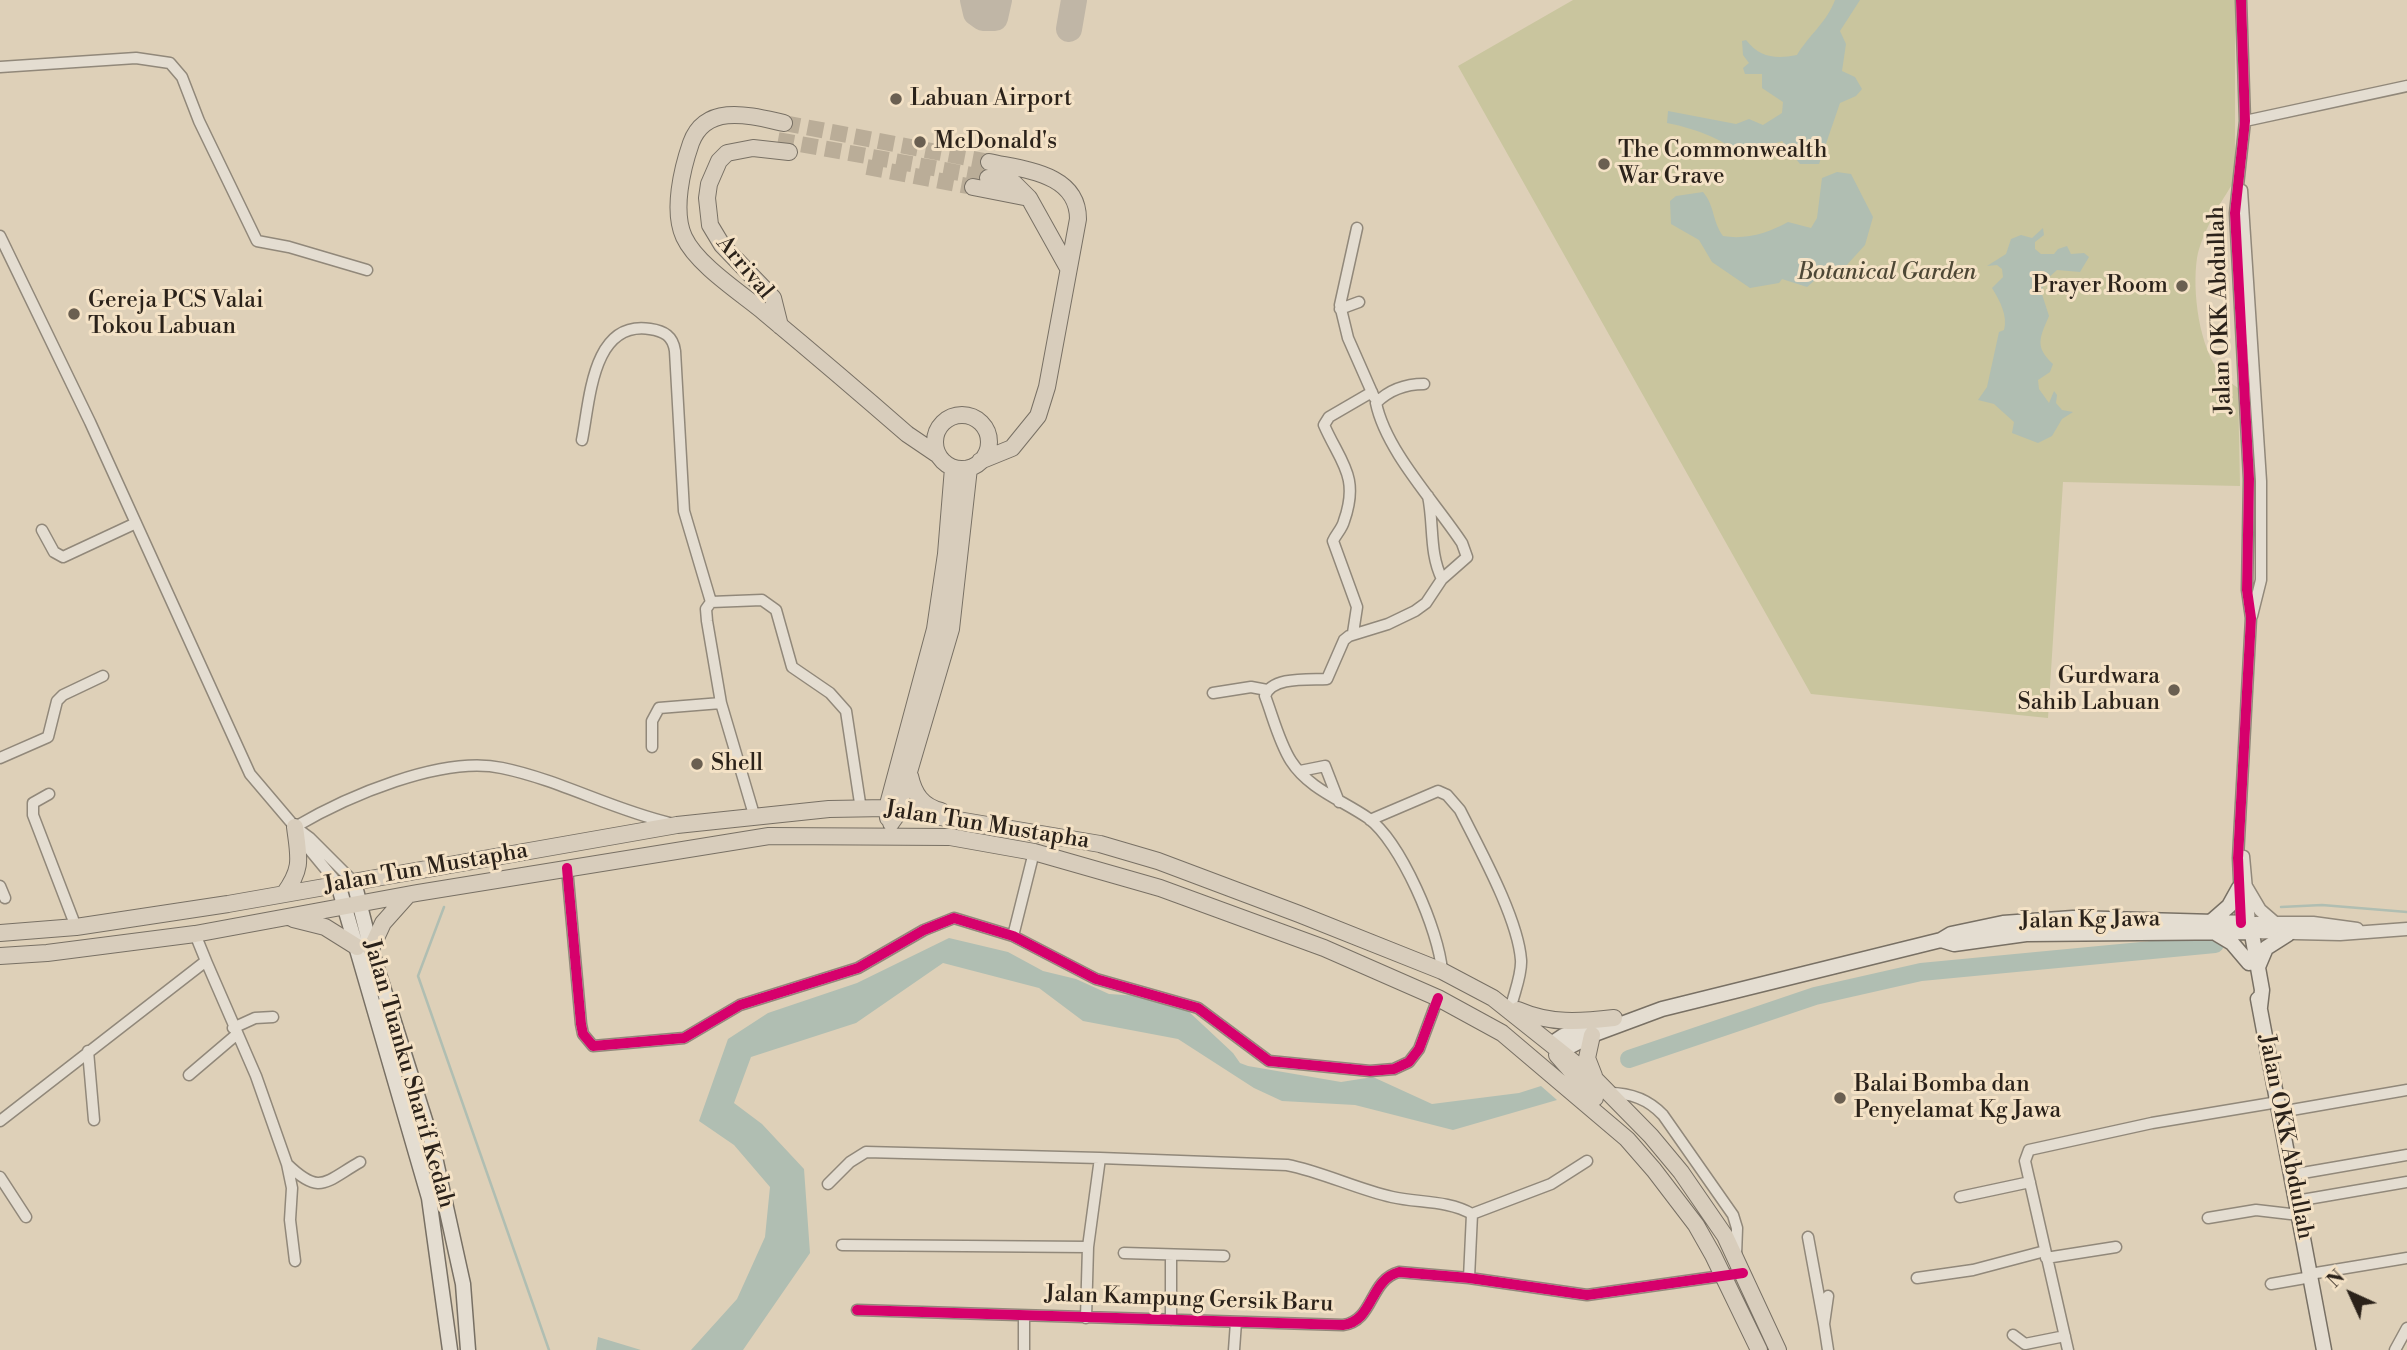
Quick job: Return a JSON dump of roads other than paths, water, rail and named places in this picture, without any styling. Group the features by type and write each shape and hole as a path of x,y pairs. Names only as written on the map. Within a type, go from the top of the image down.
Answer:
{"main road":[{"path":"784,123 732,114 708,121 690,145 679,212 681,230 692,250 916,442 938,455 968,466 1012,447 1038,416 1047,387 1063,301 1078,219 1075,197 1058,180 989,170 1014,183 1029,198 1069,268"},
{"name":"Arrival","path":"780,326 773,298 722,245 710,225 709,184 719,162 727,153 783,146"},
{"path":"973,187 1029,198"},
{"path":"892,813 935,629 946,554 968,466 988,445 988,436 978,421 961,415 952,417 939,429 936,437 938,455"},
{"path":"829,809 881,796 904,769"},
{"path":"904,769 913,791 925,804 940,811 982,818 1001,826"},
{"name":"Jalan Tun Mustapha","path":"0,933 76,927 284,894 677,825 829,809 892,813 1001,826 1100,844 1158,861 1442,971 1493,998 1596,1080 1681,1172 1713,1215 1778,1350"},
{"path":"0,956 47,953 195,934 282,916 769,836 892,813 950,838"},
{"path":"284,894 297,876 299,863 295,827"},
{"path":"769,836 950,838 1034,852 1148,884 1240,916 1438,998 1530,1048 1556,1050 1688,1214 1725,1278 1759,1350"},
{"name":"Jalan Tuanku Sharif Kedah","path":"354,882 353,905 429,1198 450,1350"},
{"name":"Jalan Tuanku Sharif Kedah","path":"338,884 353,905"},
{"path":"2243,888 2214,926 2253,965 2266,948 2288,934"},
{"path":"282,916 326,927 364,948 383,923 412,894"},
{"name":"Jalan Kg Jawa","path":"1556,1050 1585,1026 1941,940 1954,944 2026,934 2246,927"},
{"name":"Jalan OKK Abdullah","path":"2246,927 2324,1350"},
{"name":"Jalan Tuanku Sharif Kedah","path":"364,948 431,1139 463,1284 468,1350"},
{"path":"1493,998 1534,1017 1563,1022 1614,1018"},
{"name":"Jalan Kg Jawa","path":"1556,1050 1662,1009"},
{"path":"1502,1032 1627,1139"},
{"path":"1592,1035 1587,1058 1596,1080"}],"street":[{"name":"Jalan OKK Abdullah","path":"2241,0 2245,121 2241,184 2235,213 2249,479 2247,590 2251,618 2240,836 2246,927"},
{"path":"0,67 136,58 170,63 182,77 199,121 257,240 367,270"},
{"path":"2245,121 2407,86"},
{"path":"1357,228 1344,274 1340,309 1348,338 1388,435 1468,553 1443,579 1426,603 1415,611 1388,624 1353,633 1344,640 1327,679 1277,683 1267,690 1265,696 1284,746 1300,771 1339,802 1370,820 1407,872 1439,942 1442,971"},
{"path":"1,240 136,523 250,774 295,827 354,882"},
{"path":"1340,309 1359,302"},
{"path":"582,440 599,360 612,338 638,327 660,330 668,335 676,351 684,511 711,602"},
{"path":"1353,633 1357,607 1333,541 1347,512 1348,475 1342,455 1324,425 1329,418 1374,397 1424,384"},
{"path":"1428,493 1434,524 1432,546 1443,579"},
{"path":"42,530 54,552 63,557 136,523"},
{"path":"711,602 762,600 776,610 792,667 830,693 846,711 860,803"},
{"path":"711,602 706,609 707,621 721,703 755,818"},
{"path":"0,758 48,737 57,701 63,695 103,676"},
{"path":"1213,693 1251,687 1267,690"},
{"path":"652,747 652,721 659,708 721,703"},
{"path":"295,827 322,811 394,781 483,765 502,768 677,825"},
{"path":"1300,771 1325,766 1339,802"},
{"path":"1370,820 1438,791 1447,795 1460,810 1505,909 1518,947 1521,964 1511,1007"},
{"path":"49,794 33,803 33,815 76,927"},
{"path":"295,827 303,844 338,884"},
{"path":"1013,936 1034,852"},
{"path":"567,868 583,1034 593,1046 684,1038 740,1005 858,968 916,934 954,918 1013,936 1096,979 1198,1008 1269,1060 1370,1071 1394,1069 1409,1062 1419,1049 1438,998"},
{"path":"0,886 5,898"},
{"path":"2243,888 2260,910 2275,923"},
{"path":"2246,927 2275,923 2339,925 2365,930"},
{"path":"2246,927 2288,934 2340,934 2365,930 2407,929"},
{"path":"195,934 234,1031 256,1076 287,1164 292,1188 290,1220 295,1261"},
{"path":"0,1121 206,961"},
{"path":"189,1075 234,1031 255,1018 273,1017"},
{"path":"88,1051 94,1120"},
{"path":"2068,1350 2030,1182 2026,1155 2033,1147 2279,1107 2407,1090"},
{"path":"1609,1093 1635,1096 1651,1103 1664,1115 1733,1215 1737,1228 1739,1265"},
{"path":"828,1184 850,1162 866,1152 1287,1164 1317,1171 1389,1196 1456,1206 1472,1214 1550,1184 1587,1161"},
{"path":"2291,1175 2407,1155"},
{"path":"1086,1318 1088,1247 1100,1158"},
{"path":"287,1164 307,1183 318,1185 360,1162"},
{"path":"0,1177 26,1217"},
{"path":"1960,1197 2030,1182"},
{"path":"2208,1218 2256,1210 2298,1208 2407,1182"},
{"path":"1469,1278 1472,1214"},
{"path":"1808,1237 1828,1350"},
{"path":"842,1245 1088,1247"},
{"path":"1917,1278 1973,1270 2045,1254 2116,1247"},
{"path":"1124,1253 1224,1256"},
{"path":"1171,1255 1171,1320"},
{"path":"2271,1284 2407,1258"},
{"name":"Jalan Kampung Gersik Baru","path":"856,1310 1350,1324 1366,1311 1377,1287 1389,1275 1399,1272 1469,1278 1587,1295 1725,1278 1739,1265"},
{"path":"1824,1324 1828,1296"},
{"path":"1024,1316 1024,1350"},
{"path":"1234,1350 1236,1322"},
{"path":"2395,1350 2407,1328"},
{"path":"2013,1335 2025,1344 2065,1336"}],"waterway":[{"path":"2281,907 2322,905 2407,912"},
{"path":"444,907 418,976 549,1350"},
{"path":"1629,1059 1815,996 1921,972 2215,944"}],"tunnel":[{"path":"784,123 989,162"},
{"path":"778,140 988,178"},
{"path":"867,167 973,187"}],"place":[{"name":"Labuan Airport","path":"896,99"},
{"name":"McDonald's","path":"920,142"},
{"name":"The Commonwealth War Grave","path":"1604,164"},
{"name":"Prayer Room","path":"2182,286"},
{"name":"Gereja PCS Valai Tokou Labuan","path":"74,314"},
{"name":"Gurdwara Sahib Labuan","path":"2174,690"},
{"name":"Shell","path":"697,764"},
{"name":"Balai Bomba dan Penyelamat Kg Jawa","path":"1840,1098"}],"park label":[{"name":"Botanical Garden","path":"1887,273"}]}
